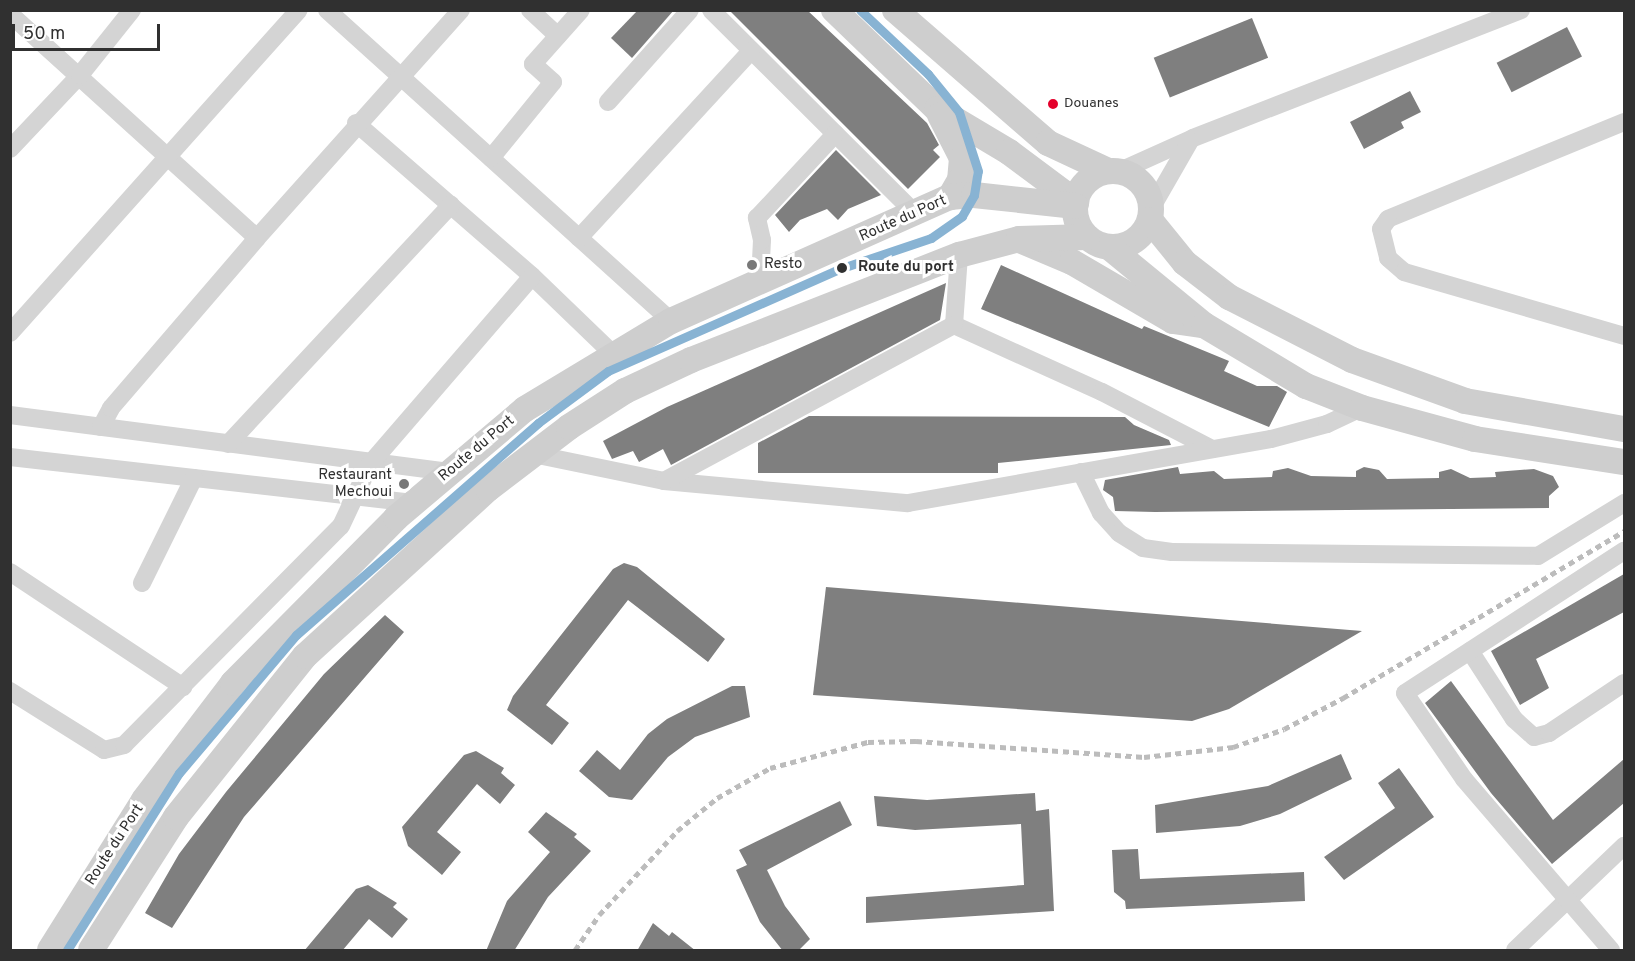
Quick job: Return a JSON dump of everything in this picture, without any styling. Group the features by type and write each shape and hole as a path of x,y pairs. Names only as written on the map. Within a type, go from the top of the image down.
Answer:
{"main road":[{"path":"834,10 937,109 1009,152 1075,204 1098,243 1105,280"},
{"path":"895,10 1048,143 1142,184 1151,214 1185,263 1229,297 1352,360 1466,401 1624,429"},
{"path":"937,109 962,158 960,180 950,197"},
{"path":"1075,204 1087,181 1114,171"},
{"name":"Route du Port","path":"50,951 102,864 193,731 284,629 447,472 525,409 612,353 671,321 913,211 950,197 974,195 1075,204"},
{"path":"91,951 176,817 305,656 472,503 533,454 597,408 657,375 959,255 1019,239 1098,243 1135,241 1151,214"},
{"path":"1019,239 1105,280 1173,321 1204,325"},
{"path":"1098,243 1204,325 1306,386 1362,408 1475,440 1624,462"}],"street":[{"path":"10,149 80,75 132,10"},
{"path":"10,333 299,10"},
{"path":"327,10 671,321"},
{"path":"102,427 111,408 356,123 461,10"},
{"path":"530,10 558,36"},
{"path":"491,158 553,82 533,64 581,10"},
{"path":"608,102 690,10"},
{"path":"711,10 913,211"},
{"path":"1114,171 1521,10"},
{"path":"10,14 80,75 257,238"},
{"path":"579,238 751,51"},
{"path":"1624,122 1388,219 1381,229 1388,258 1404,272 1624,336"},
{"path":"356,123 532,276 612,353"},
{"path":"760,281 762,240 757,218 835,134"},
{"path":"1151,214 1193,138"},
{"path":"228,444 451,205"},
{"path":"954,325 959,255"},
{"path":"10,691 104,750 114,751 183,687 341,526 370,464 532,276"},
{"path":"954,325 1102,392 1212,449"},
{"path":"664,481 954,325"},
{"path":"533,454 664,481 908,502 1212,449 1316,427 1362,408"},
{"path":"10,415 370,464 447,472"},
{"path":"10,457 415,503"},
{"path":"1081,472 1101,513 1119,533 1143,548 1172,552 1538,556 1624,503"},
{"path":"142,583 194,478"},
{"path":"1611,951 1464,779 1405,693 1624,551"},
{"path":"10,572 183,687"},
{"path":"1470,651 1514,719 1534,737 1549,733 1624,683"},
{"path":"1515,951 1624,846"}],"building":[{"path":"638,10 674,10 632,58 611,38"},
{"path":"729,10 807,10 927,123 939,145 933,150 940,157 908,189"},
{"path":"1252,18 1268,58 1170,98 1154,58"},
{"path":"1567,27 1582,56 1512,92 1497,63"},
{"path":"1410,91 1421,112 1401,122 1404,128 1364,149 1350,122"},
{"path":"836,150 881,195 848,209 838,220 827,209 800,220 789,232 775,215"},
{"path":"1001,265 1142,329 1144,326 1229,361 1224,371 1257,386 1277,386 1287,392 1269,427 981,309"},
{"path":"946,283 940,320 671,465 663,449 639,462 633,451 612,459 603,441 667,407"},
{"path":"809,416 1125,417 1134,425 1169,440 1171,445 998,463 998,473 758,473 758,443"},
{"path":"1178,467 1180,474 1214,471 1224,479 1272,477 1273,471 1288,468 1311,476 1356,477 1356,471 1364,467 1379,470 1387,479 1439,478 1439,472 1451,469 1470,478 1496,477 1495,472 1534,469 1553,476 1559,487 1549,496 1549,508 1155,512 1115,511 1113,497 1103,490 1105,480"},
{"path":"624,563 637,567 725,639 708,662 628,600 546,705 569,723 552,745 507,710 513,696 613,569"},
{"path":"1624,574 1624,612 1536,659 1549,688 1520,705 1491,651"},
{"path":"826,587 1362,631 1229,709 1192,721 813,695"},
{"path":"385,615 404,632 244,817 172,928 145,913 179,854 226,792 324,674"},
{"path":"1451,681 1553,820 1624,759 1624,803 1552,864 1491,793 1425,703"},
{"path":"732,686 745,686 750,717 695,737 668,757 632,800 609,797 579,771 597,750 620,770 648,734 667,719"},
{"path":"476,751 504,768 501,773 515,785 500,804 477,784 437,832 461,852 442,875 408,846 402,827 464,755"},
{"path":"1341,754 1352,779 1280,814 1240,826 1156,833 1155,805 1268,786"},
{"path":"1399,768 1434,817 1344,880 1324,857 1395,808 1378,783"},
{"path":"1035,793 1036,811 1049,809 1054,911 866,923 866,897 1024,885 1021,824 915,830 877,826 874,796 927,800"},
{"path":"840,801 852,825 767,870 785,906 810,939 798,951 783,951 760,922 736,870 747,865 739,850"},
{"path":"546,812 577,834 574,837 591,851 548,897 514,951 486,951 507,901 550,852 528,832"},
{"path":"1138,849 1140,879 1304,872 1305,901 1126,909 1125,901 1114,892 1112,850"},
{"path":"368,885 397,903 393,907 408,919 392,938 369,919 342,951 304,951 356,889"},
{"path":"653,923 669,936 672,932 696,951 637,951"}],"railway":[{"path":"575,950 599,915 677,831 717,798 770,768 868,742 916,741 1144,757 1233,747 1284,729 1343,698 1624,531"}],"transit line":[{"path":"67,950 179,773 296,635 538,423 608,371 842,268 931,238 962,216 974,195 978,171 959,112 928,74 860,10"}],"place":[{"name":"Douanes","path":"1053,104"},
{"name":"Resto","path":"752,265"},
{"name":"Route du port","path":"842,268"},
{"name":"Restaurant Mechoui","path":"404,484"}]}
